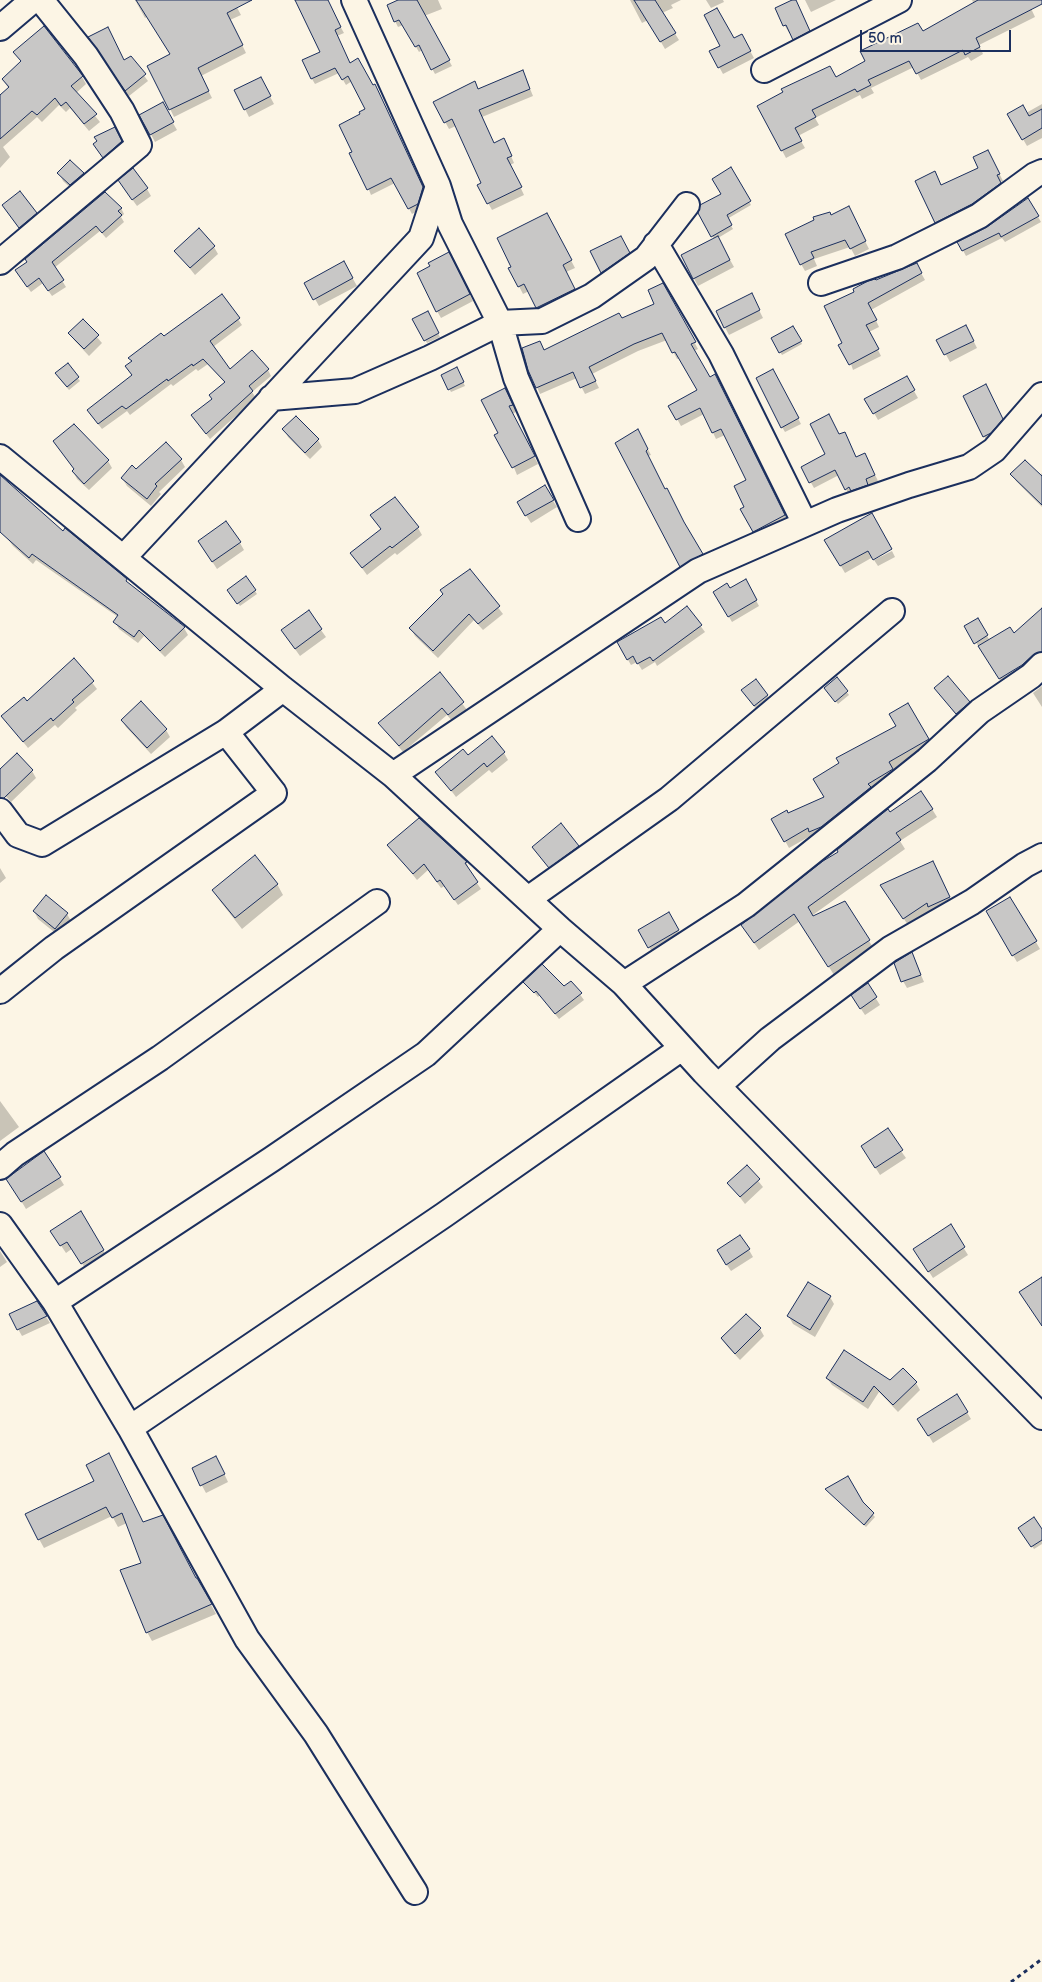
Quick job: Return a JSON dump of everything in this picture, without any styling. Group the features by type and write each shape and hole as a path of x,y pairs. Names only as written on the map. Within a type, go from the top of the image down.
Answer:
{"street":[{"path":"0,28 33,0"},
{"path":"0,262 139,145 122,111 86,56 41,0"},
{"path":"354,0 438,186 450,224 500,323 516,378 578,519"},
{"path":"764,70 899,0"},
{"path":"821,283 898,257 980,216 1040,177"},
{"path":"124,557 421,238 438,186"},
{"path":"272,398 355,391 430,358 500,323 542,321 592,296 646,258 687,205"},
{"path":"656,244 721,354 805,524"},
{"path":"393,775 698,571 837,510 968,467 994,450 1042,395"},
{"path":"0,457 283,689 393,775 560,929 624,984 718,1086 1042,1417"},
{"path":"528,899 669,799 892,610"},
{"path":"624,984 746,905 927,760 980,711 1031,676 1042,664"},
{"path":"0,811 18,835 42,844 226,732 283,689"},
{"path":"0,991 54,948 274,793 226,732"},
{"path":"718,1086 770,1039 890,949 972,902 1025,865 1042,856"},
{"path":"0,1167 15,1154 168,1053 377,902"},
{"path":"55,1302 426,1054 560,929"},
{"path":"130,1428 444,1215 682,1048"},
{"path":"0,1225 55,1302 130,1428 247,1639 316,1734 415,1892"}],"path":[{"path":"1011,1982 1042,1958"}],"building":[{"path":"136,0 252,0 227,13 243,45 198,68 209,91 169,110 147,66 170,54"},
{"path":"295,0 328,0 341,27 335,30 350,63 358,58 373,85 375,84 423,187 418,204 408,209 391,178 367,190 349,153 352,152 339,125 360,114 359,112 365,109 348,76 342,80 335,68 311,79 302,60 320,52"},
{"path":"398,0 417,0 450,60 431,70 419,45 415,47 399,20 394,22 387,5"},
{"path":"634,0 655,0 676,33 660,42"},
{"path":"796,0 810,31 793,40 786,25 783,26 775,8"},
{"path":"978,0 1042,0 1042,4 976,38 980,47 965,55 963,50 916,74 909,61 868,80 871,85 857,92 855,89 812,110 816,117 795,128 802,141 781,151 757,106 783,92 781,89 830,66 836,77 865,61 860,51 918,23 923,31"},
{"path":"717,8 734,38 742,34 751,51 718,68 709,51 720,46 704,15"},
{"path":"44,26 83,76 71,86 97,114 84,124 66,102 61,106 55,98 37,115 32,111 0,139 0,95 9,87 2,79 21,61 13,52"},
{"path":"108,27 124,60 131,56 146,74 125,91 88,37"},
{"path":"523,70 530,89 479,110 494,143 504,138 512,156 507,158 522,187 487,204 477,185 481,183 452,119 444,123 433,102 475,81 478,89"},
{"path":"261,77 271,96 244,110 234,90"},
{"path":"163,102 174,122 150,135 139,115"},
{"path":"1023,105 1029,116 1042,109 1042,128 1022,140 1007,114"},
{"path":"115,127 122,141 103,158 93,144 97,141 94,137"},
{"path":"988,150 1000,174 997,175 1001,183 972,204 935,223 915,181 935,171 941,185 978,168 973,157"},
{"path":"70,160 84,173 70,185 57,173"},
{"path":"731,167 751,201 727,215 732,225 711,237 698,213 700,205 721,194 712,179"},
{"path":"133,168 148,188 132,200 118,180"},
{"path":"20,191 37,213 19,228 2,205"},
{"path":"105,192 122,208 118,211 122,215 102,233 96,226 52,262 64,280 48,291 39,278 27,287 15,270 27,262 25,259"},
{"path":"1028,198 1039,216 1001,237 999,233 962,251 957,242 987,227"},
{"path":"849,206 866,241 850,249 845,240 811,252 814,258 800,265 785,234 814,220 813,217 830,212 831,215"},
{"path":"547,213 572,260 563,265 575,289 536,308 524,284 518,287 508,268 511,267 497,238"},
{"path":"199,228 215,246 190,268 174,251"},
{"path":"621,236 630,253 601,273 590,251"},
{"path":"718,236 730,260 693,279 681,255"},
{"path":"449,252 470,294 436,312 417,273 430,266 428,263"},
{"path":"344,261 353,278 313,300 304,283"},
{"path":"917,263 922,273 868,303 877,320 866,325 879,349 849,365 838,345 842,343 824,306 854,292 853,289 868,281 876,280"},
{"path":"663,283 696,342 691,344 710,377 715,374 785,515 753,532 740,509 744,507 734,486 746,480 721,429 712,433 700,408 676,420 668,406 697,390 675,352 672,353 662,333 634,344 589,367 596,381 580,388 573,372 536,388 528,370 522,348 540,341 544,350 619,313 622,318 654,304 648,290"},
{"path":"752,293 760,310 724,328 716,311"},
{"path":"222,294 240,318 210,341 230,369 252,350 269,369 249,386 253,391 206,434 191,415 212,399 209,395 225,382 203,359 193,366 192,364 168,381 167,379 126,409 122,406 98,424 87,410 132,375 125,366 132,361 128,358 161,333 164,336"},
{"path":"428,311 439,333 424,341 412,319"},
{"path":"83,319 99,335 84,349 68,333"},
{"path":"966,325 974,341 944,355 936,340"},
{"path":"793,326 802,341 779,353 771,338"},
{"path":"68,363 79,377 67,387 55,373"},
{"path":"457,367 464,382 448,390 441,375"},
{"path":"773,369 799,418 781,428 756,378"},
{"path":"907,376 915,390 873,414 864,399"},
{"path":"986,384 1003,419 991,433 983,437 963,396"},
{"path":"505,388 513,405 509,406 535,456 512,468 494,435 498,433 481,400"},
{"path":"829,414 839,434 845,432 856,457 865,453 875,475 866,479 868,485 851,491 849,487 845,490 835,470 809,483 801,467 825,454 810,424"},
{"path":"296,416 319,439 305,453 282,429"},
{"path":"74,424 109,460 84,484 72,471 74,469 53,441"},
{"path":"638,429 648,449 646,451 665,489 667,488 703,554 680,567 615,443"},
{"path":"166,442 182,459 155,484 157,486 147,499 121,478 132,465 136,469"},
{"path":"1025,460 1042,476 1042,505 1010,474"},
{"path":"0,475 63,531 65,528 127,579 126,581 185,627 160,651 139,630 134,637 113,622 118,615 32,554 29,558 0,532"},
{"path":"545,485 554,500 525,516 517,502"},
{"path":"395,497 419,527 392,548 390,546 362,568 350,553 381,529 370,515"},
{"path":"872,513 892,549 873,560 868,551 840,566 824,540"},
{"path":"226,521 241,542 212,562 198,541"},
{"path":"470,569 500,606 478,624 469,614 433,651 409,628 443,594 440,590"},
{"path":"246,576 256,590 237,604 227,590"},
{"path":"746,579 757,600 728,617 713,592 727,583 730,588"},
{"path":"687,606 702,625 653,661 650,657 637,664 633,656 627,660 617,642 661,617 665,623"},
{"path":"1042,608 1042,652 1033,655 1022,665 999,679 978,646 1010,627 1014,633"},
{"path":"309,610 322,629 295,649 281,630"},
{"path":"978,618 988,635 974,644 964,626"},
{"path":"74,658 94,681 72,700 74,702 53,721 51,718 23,742 1,716 24,697 27,701"},
{"path":"440,672 464,702 448,715 442,708 399,746 378,723"},
{"path":"948,676 970,702 956,714 934,688"},
{"path":"837,677 848,691 835,702 824,688"},
{"path":"756,679 768,695 754,706 741,690"},
{"path":"141,701 167,729 147,748 121,720"},
{"path":"908,703 929,739 889,762 893,769 868,784 871,787 821,827 809,832 808,828 784,842 771,819 787,810 788,813 824,797 813,779 839,763 836,758 896,726 889,714"},
{"path":"492,736 505,752 487,767 484,763 451,791 435,772 463,749 468,755"},
{"path":"17,753 33,770 4,798 0,798 0,769"},
{"path":"921,791 933,809 896,833 901,840 808,907 813,916 845,901 870,940 828,967 794,914 754,943 741,925 823,861 838,852 837,850 888,809 890,812"},
{"path":"419,818 467,862 465,863 478,882 454,900 440,880 437,882 424,864 413,874 387,845"},
{"path":"561,823 579,846 549,868 532,847"},
{"path":"255,855 278,884 235,918 212,890"},
{"path":"933,861 950,897 928,907 927,903 903,919 880,885"},
{"path":"46,895 68,913 55,929 33,911"},
{"path":"1010,897 1037,941 1012,956 986,911"},
{"path":"669,912 679,930 648,948 638,930"},
{"path":"912,952 921,975 901,982 894,963"},
{"path":"542,964 564,986 571,981 582,993 555,1014 536,991 534,993 523,982"},
{"path":"868,983 877,997 860,1009 851,995"},
{"path":"888,1128 903,1150 875,1168 861,1146"},
{"path":"44,1151 61,1177 21,1202 6,1179"},
{"path":"747,1165 760,1179 740,1197 727,1183"},
{"path":"81,1211 104,1250 81,1264 67,1242 60,1246 50,1231"},
{"path":"951,1224 965,1247 928,1272 913,1249"},
{"path":"740,1235 750,1249 726,1265 717,1250"},
{"path":"1042,1277 1042,1326 1019,1292"},
{"path":"808,1282 831,1296 810,1330 787,1316"},
{"path":"37,1301 47,1316 17,1330 9,1314"},
{"path":"746,1314 761,1328 735,1354 721,1338"},
{"path":"844,1350 890,1380 903,1368 917,1382 893,1405 874,1386 863,1402 826,1378"},
{"path":"957,1394 968,1412 928,1436 917,1419"},
{"path":"109,1453 143,1522 163,1515 212,1604 146,1633 120,1570 141,1563 122,1513 112,1518 106,1507 38,1540 25,1514 94,1481 86,1465"},
{"path":"216,1456 225,1474 200,1486 192,1468"},
{"path":"848,1476 863,1502 874,1513 864,1525 825,1489"},
{"path":"1034,1517 1042,1529 1042,1540 1031,1547 1018,1528"}]}
